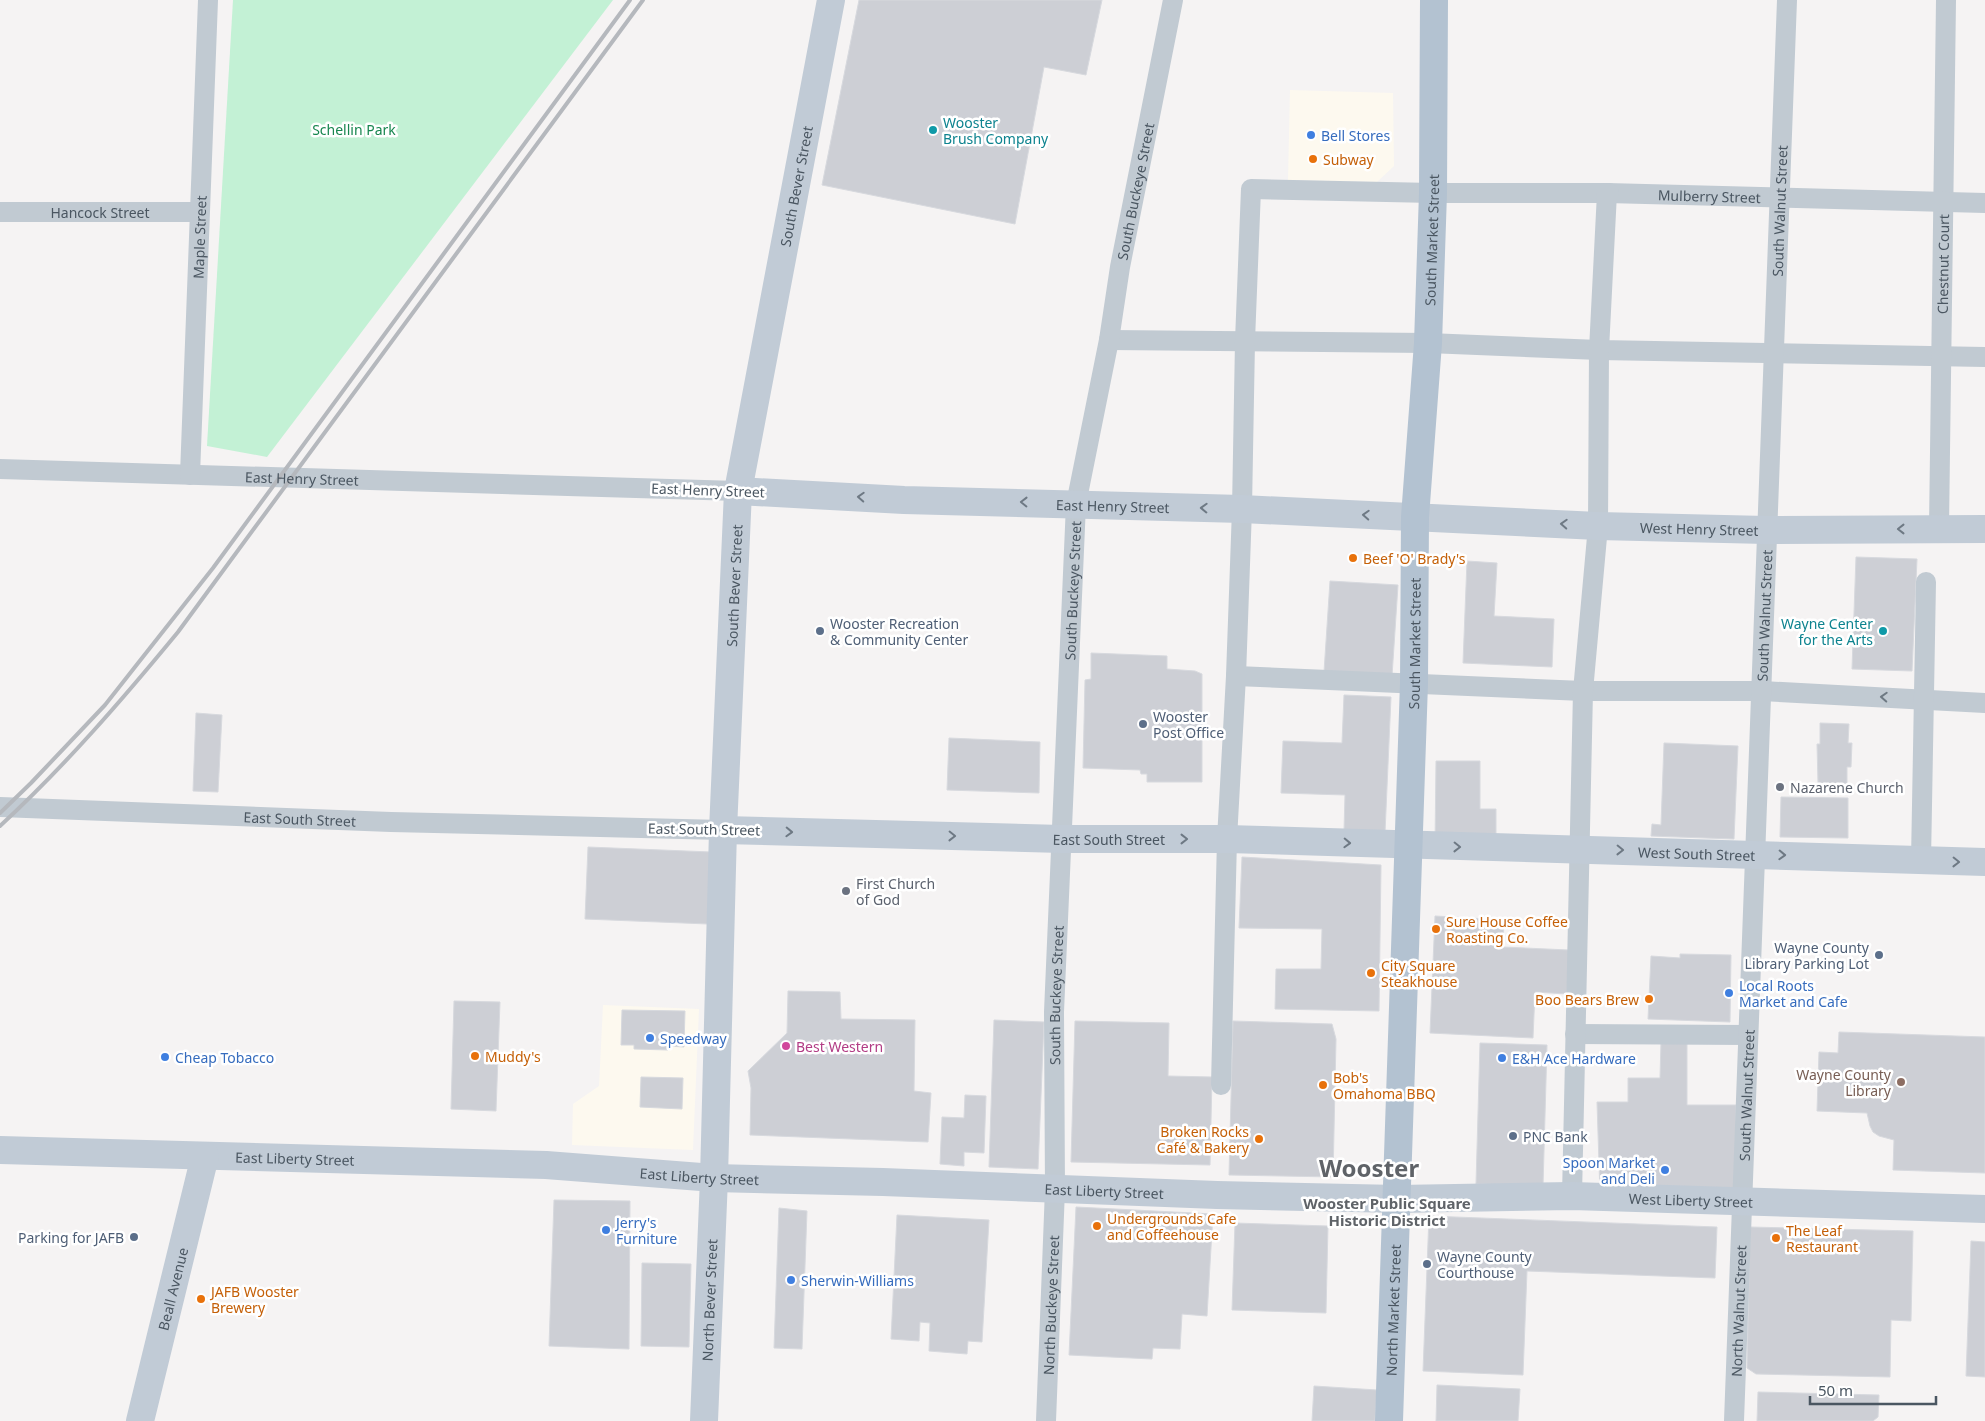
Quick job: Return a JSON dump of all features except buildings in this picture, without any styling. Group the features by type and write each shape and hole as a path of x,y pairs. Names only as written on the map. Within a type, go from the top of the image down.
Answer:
{"main road":[{"name":"South Bever Street","path":"714,1178 723,830 738,491 831,0"},
{"name":"South Market Street","path":"1398,1199 1414,684 1415,517 1428,343 1433,193 1434,0"},
{"name":"East Henry Street","path":"738,491 904,500 1242,509 1415,517"},
{"name":"West Henry Street","path":"1415,517 1598,526 1766,530 1938,528 1985,530"},
{"name":"East South Street","path":"723,830 1062,839 1227,839 1409,846"},
{"name":"West South Street","path":"1409,846 1579,849 1985,862"},
{"name":"East Liberty Street","path":"0,1150 546,1165 714,1178 1398,1199"},
{"name":"Beall Avenue","path":"140,1421 205,1156"},
{"name":"North Bever Street","path":"704,1421 714,1178"},
{"name":"West Liberty Street","path":"1398,1199 1572,1196 1985,1209"},
{"name":"North Market Street","path":"1389,1421 1398,1199"}],"street":[{"name":"Maple Street","path":"190,475 208,0"},
{"name":"South Buckeye Street","path":"1055,1189 1054,1012 1076,504 1109,340 1120,267 1173,0"},
{"name":"South Walnut Street","path":"1744,1200 1753,854 1762,691 1772,354 1787,0"},
{"name":"Chestnut Court","path":"1938,528 1946,0"},
{"name":"Mulberry Street","path":"1245,342 1251,189 1433,193 1608,193 1985,203"},
{"path":"1572,1196 1583,691 1598,526 1599,350 1608,193"},
{"name":"Hancock Street","path":"0,212 199,212"},
{"path":"1109,340 1428,343 1599,350 1985,357"},
{"path":"1221,1085 1227,839 1236,676 1242,509 1245,342"},
{"name":"East Henry Street","path":"0,468 738,491"},
{"path":"1921,861 1926,582"},
{"path":"1236,676 1583,691 1762,691 1985,702"},
{"name":"East South Street","path":"0,807 391,822 723,830"},
{"path":"1575,1034 1748,1035"},
{"name":"North Buckeye Street","path":"1046,1421 1055,1189"},
{"name":"North Walnut Street","path":"1734,1421 1744,1200"}],"shaded area":[{"path":"1290,90 1393,93 1394,166 1377,182 1288,180"},
{"path":"603,1005 699,1009 693,1150 572,1145 573,1104 599,1086"}],"green space":[{"name":"Schellin Park","path":"233,0 613,0 267,457 207,446"}],"railway":[{"path":"0,813 105,705 213,568 630,0"},
{"path":"0,826 92,732 178,632 643,0"}],"place":[{"name":"Wooster Brush Company","path":"933,130"},
{"name":"Bell Stores","path":"1311,135"},
{"name":"Subway","path":"1313,159"},
{"name":"Beef 'O' Brady's","path":"1353,558"},
{"name":"Wooster Recreation & Community Center","path":"820,631"},
{"name":"Wayne Center for the Arts","path":"1883,631"},
{"name":"Wooster Post Office","path":"1143,724"},
{"name":"Nazarene Church","path":"1780,787"},
{"name":"First Church of God","path":"846,891"},
{"name":"Sure House Coffee Roasting Co.","path":"1436,929"},
{"name":"Wayne County Library Parking Lot","path":"1879,955"},
{"name":"City Square Steakhouse","path":"1371,973"},
{"name":"Local Roots Market and Cafe","path":"1729,993"},
{"name":"Boo Bears Brew","path":"1649,999"},
{"name":"Speedway","path":"650,1038"},
{"name":"Best Western","path":"786,1046"},
{"name":"Muddy's","path":"475,1056"},
{"name":"Cheap Tobacco","path":"165,1057"},
{"name":"E&H Ace Hardware","path":"1502,1058"},
{"name":"Wayne County Library","path":"1901,1082"},
{"name":"Bob's Omahoma BBQ","path":"1323,1085"},
{"name":"PNC Bank","path":"1513,1136"},
{"name":"Broken Rocks Café & Bakery","path":"1259,1139"},
{"name":"Spoon Market and Deli","path":"1665,1170"},
{"name":"Undergrounds Cafe and Coffeehouse","path":"1097,1226"},
{"name":"Jerry's Furniture","path":"606,1230"},
{"name":"Parking for JAFB","path":"134,1237"},
{"name":"The Leaf Restaurant","path":"1776,1238"},
{"name":"Wayne County Courthouse","path":"1427,1264"},
{"name":"Sherwin-Williams","path":"791,1280"},
{"name":"JAFB Wooster Brewery","path":"201,1299"}],"district":[{"name":"Wooster","path":"1369,1167"},
{"name":"Wooster Public Square Historic District","path":"1387,1212"}]}
